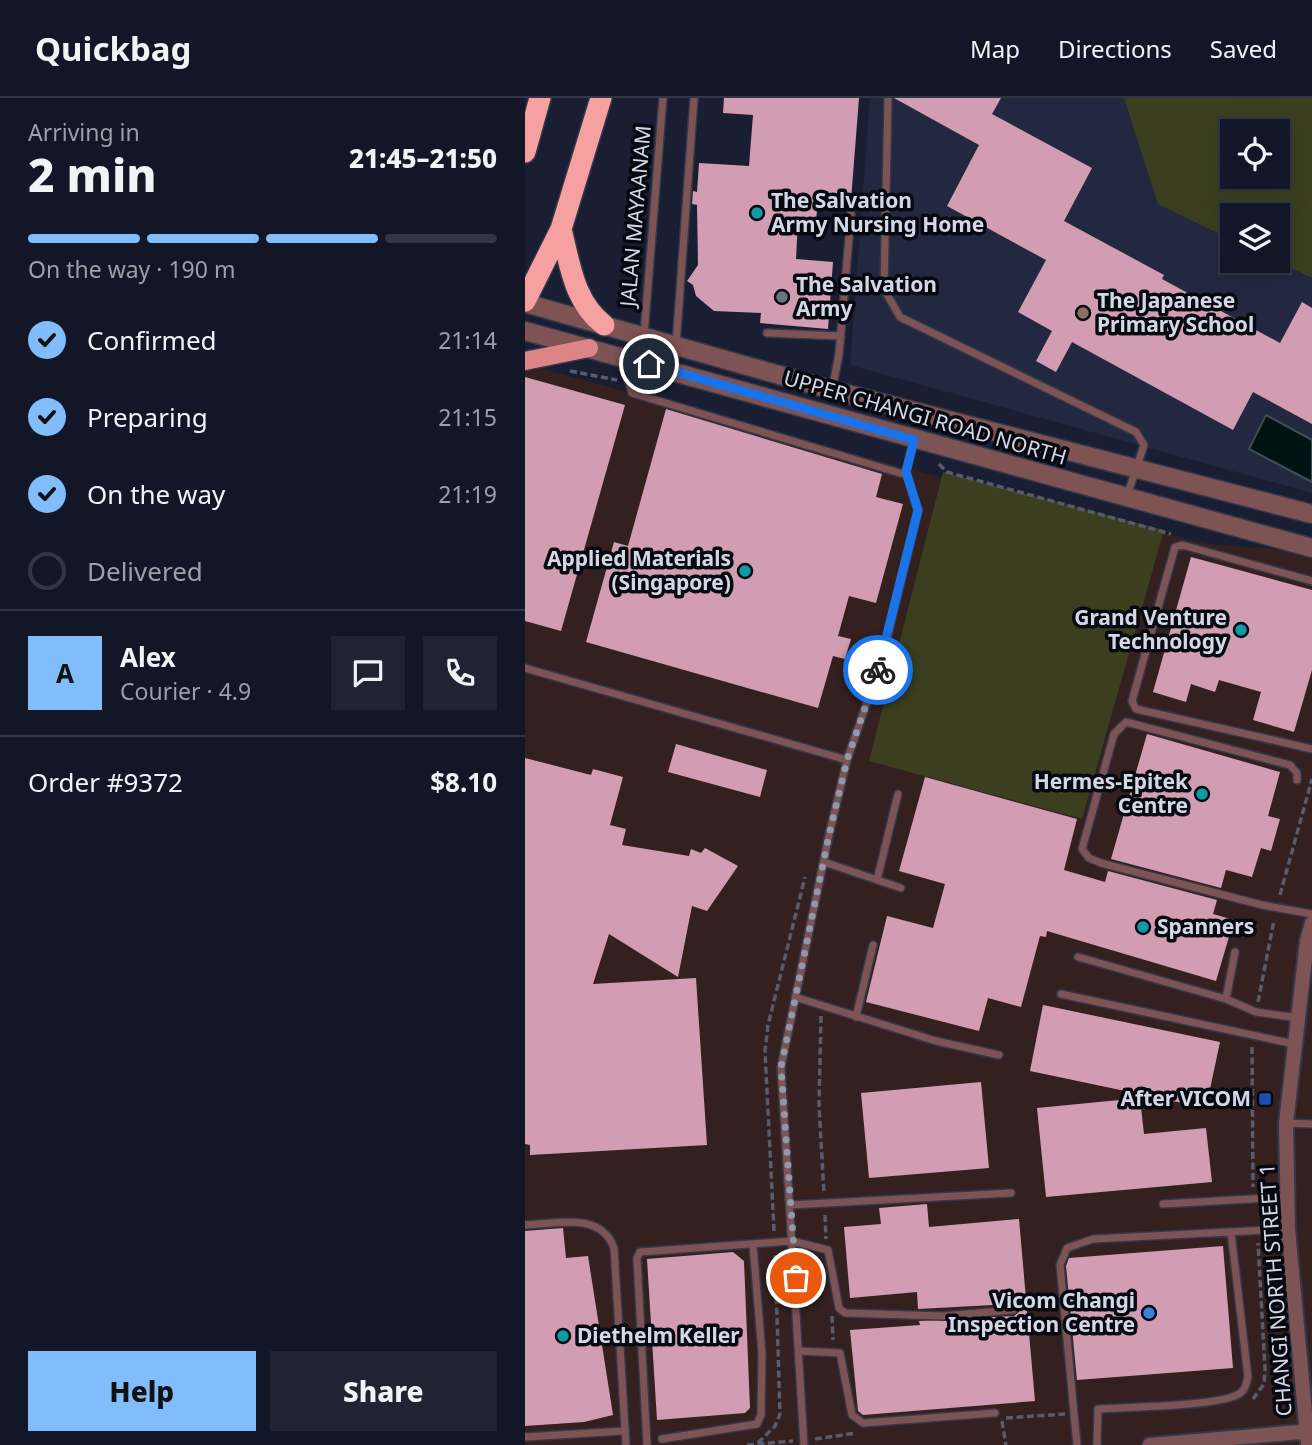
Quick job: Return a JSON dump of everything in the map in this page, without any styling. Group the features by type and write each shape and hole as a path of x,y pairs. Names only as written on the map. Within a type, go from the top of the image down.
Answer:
{"highway":[{"path":"525,152 540,98"},
{"path":"525,302 561,229 601,98"},
{"path":"561,229 581,301 588,313 604,326"}],"main road":[{"path":"525,361 589,348"}],"street":[{"name":"UPPER CHANGI ROAD NORTH","path":"525,302 832,390 1312,514"},
{"name":"UPPER CHANGI ROAD NORTH","path":"525,331 622,357 913,447 1126,497 1312,548"},
{"name":"CHANGI NORTH STREET 1","path":"1309,1436 1288,1229 1286,1123 1294,1044 1312,923"},
{"path":"1150,1445 1309,1436"}],"lane":[{"name":"JALAN MAYAANAM","path":"644,337 663,98"},
{"path":"676,346 694,98"},
{"path":"888,98 884,289 891,307 899,317 1136,432 1144,445 1126,497"},
{"path":"832,390 841,336 851,214"},
{"path":"767,333 841,336"},
{"path":"622,357 632,393 903,474 906,472"},
{"path":"804,1445 781,1067 847,760 882,659 918,510 906,472 913,447"},
{"path":"1312,581 1182,545 1175,547 1132,701 1136,709 1312,749"},
{"path":"525,668 847,760"},
{"path":"1297,780 1297,773 1290,765 1126,722 1119,725 1114,734 1082,849 1089,858 1101,863 1276,908 1312,914"},
{"path":"877,880 898,794"},
{"path":"824,862 901,888"},
{"path":"856,1017 873,945"},
{"path":"1226,999 1235,952"},
{"path":"1078,957 1226,999 1256,1012 1298,1018"},
{"path":"1062,994 1294,1044"},
{"path":"795,997 936,1041 999,1055"},
{"path":"1286,1123 1312,1124"},
{"path":"790,1205 1010,1194"},
{"path":"1163,1204 1253,1197 1287,1198"},
{"path":"525,1225 590,1222 610,1237 614,1248 626,1445"},
{"path":"1077,1445 1060,1265 1067,1248 1093,1238 1288,1229"},
{"path":"1097,1445 1098,1409 1194,1402 1236,1395 1245,1388 1248,1377 1231,1231"},
{"path":"647,1445 636,1258 640,1252 792,1241 826,1249 839,1308 845,1313 943,1316 1013,1310"},
{"path":"662,1439 757,1424 761,1415 762,1354 753,1245"},
{"path":"799,1351 841,1354 852,1415 863,1423 995,1413"},
{"path":"525,1437 623,1430"}],"path":[{"path":"586,373 629,382"},
{"path":"913,447 947,472 1177,536"},
{"path":"1256,1012 1276,908 1312,779"},
{"path":"821,1007 819,1106 826,1249"},
{"path":"1252,1035 1253,1197"},
{"path":"1238,1107 1252,1108"},
{"path":"1244,1403 1257,1395 1264,1384 1257,1230"},
{"path":"832,1311 833,1352"},
{"path":"1257,1395 1266,1397"},
{"path":"1002,1418 1006,1445"},
{"path":"852,1427 857,1433"}],"shaded area":[{"name":"The Japanese Primary School","path":"870,98 1312,98 1312,493 850,365"},
{"path":"525,364 950,480 1207,544 1312,552 1312,1445 525,1445"},
{"path":"1266,415 1312,440 1312,482 1249,449"}],"green space":[{"path":"1124,98 1312,98 1312,278 1290,268 1290,203 1220,203 1220,234 1158,204"},
{"path":"943,472 1164,530 1082,819 869,761"}],"building":[{"name":"The Salvation Army Nursing Home","path":"724,98 859,98 851,200 818,198 816,222 798,221 796,259 833,262 828,329 760,323 761,313 714,311 696,296 693,285 687,281 698,265 697,205 692,204 693,191 697,192 699,163 749,166 753,115 723,113"},
{"path":"894,98 1001,98 992,114 1092,168 1064,221 1164,275 1162,279 1280,343 1302,302 1312,308 1312,424 1253,392 1233,430 1072,342 1056,372 1036,361 1052,331 1018,312 1046,260 947,206 979,145"},
{"name":"Applied Materials (Singapore)","path":"525,377 625,405 561,631 525,621"},
{"name":"Applied Materials (Singapore)","path":"666,409 882,474 876,497 903,504 876,603 849,596 838,636 851,639 845,659 833,656 818,708 586,642 614,542 628,546"},
{"name":"Grand Venture Technology","path":"1191,557 1312,590 1312,670 1294,732 1253,720 1261,692 1219,680 1215,692 1191,684 1186,702 1153,692"},
{"name":"Hermes-Epitek Centre","path":"1147,734 1280,772 1268,816 1280,819 1271,851 1261,848 1252,877 1226,870 1221,888 1111,859"},
{"path":"676,744 767,770 760,797 668,772"},
{"path":"525,758 591,775 593,769 623,777 610,825 626,829 622,845 689,856 691,849 701,853 705,848 738,866 707,911 692,906 678,977 609,934 593,984 696,978 707,1145 530,1155 530,1145 525,1144"},
{"path":"925,777 1077,819 1064,870 1105,882 1108,871 1217,900 1213,914 1234,920 1216,981 1047,931 1046,937 1040,936 1021,1007 988,998 979,1031 866,1002 887,916 933,928 945,884 899,871"},
{"path":"1043,1005 1220,1042 1206,1108 1030,1071"},
{"path":"981,1082 989,1168 869,1178 861,1093"},
{"path":"1140,1098 1144,1134 1206,1128 1212,1182 1046,1197 1037,1108"},
{"path":"927,1204 929,1227 1019,1219 1035,1401 863,1415 858,1411 850,1330 920,1325 919,1321 1014,1316 1019,1312 1018,1306 1012,1304 918,1309 917,1292 850,1298 844,1227 881,1224 879,1208"},
{"name":"Diethelm Keller","path":"563,1228 566,1258 588,1256 613,1415 584,1422 525,1426 525,1231"},
{"name":"Vicom Changi Inspection Centre","path":"1223,1246 1233,1368 1077,1380 1066,1266 1069,1258"},
{"path":"733,1252 744,1261 750,1408 745,1413 657,1420 647,1259"}],"way so far":[{"path":"796,1278 781,1067 803,951 847,760 878,670"}],"place":[{"name":"The Salvation Army Nursing Home","path":"757,213"},
{"name":"The Salvation Army","path":"782,297"},
{"name":"The Japanese Primary School","path":"1083,313"},
{"name":"Applied Materials (Singapore)","path":"745,571"},
{"name":"Grand Venture Technology","path":"1241,630"},
{"name":"Hermes-Epitek Centre","path":"1202,794"},
{"name":"Spanners","path":"1143,927"},
{"name":"After VICOM","path":"1265,1099"},
{"name":"Vicom Changi Inspection Centre","path":"1149,1313"},
{"name":"Diethelm Keller","path":"563,1336"}],"route":[{"path":"649,364 914,440 906,472 918,510 878,670"}]}
